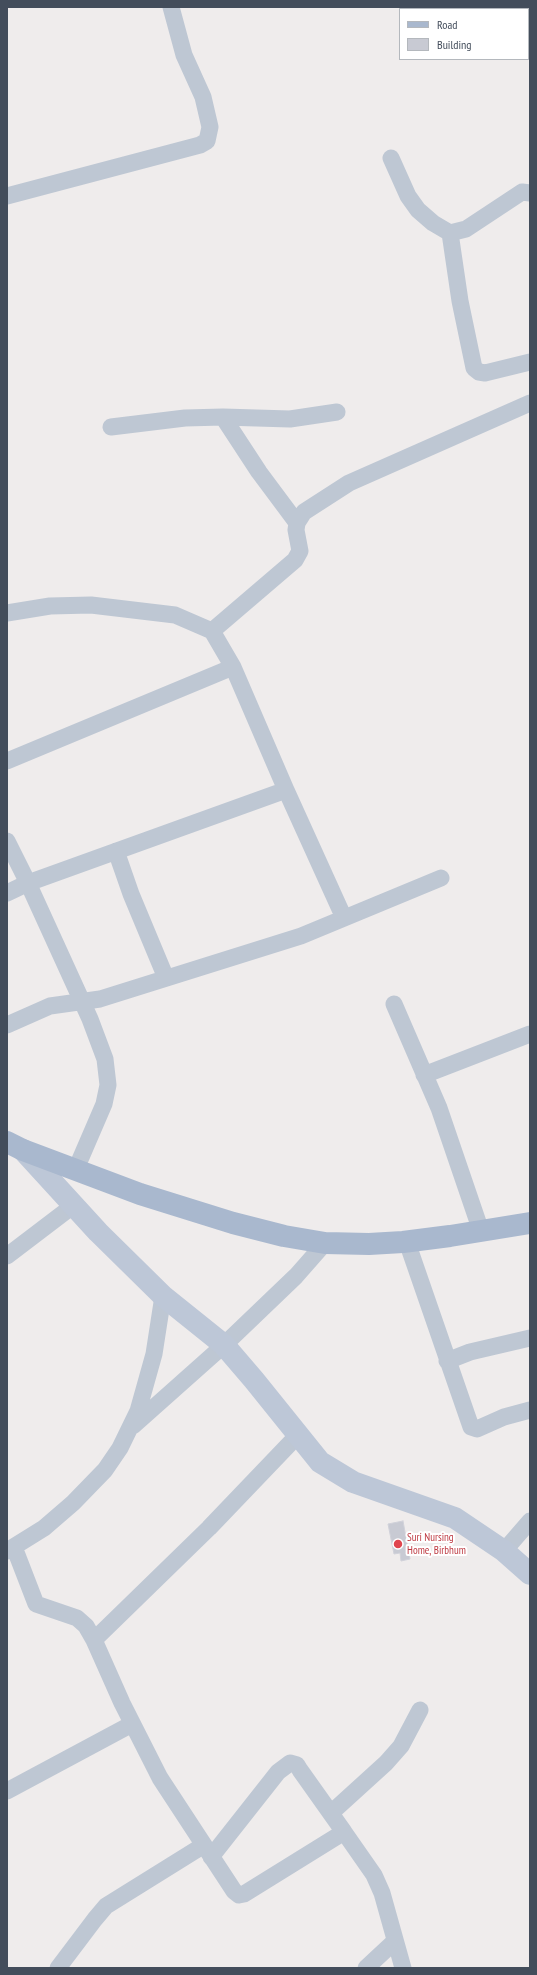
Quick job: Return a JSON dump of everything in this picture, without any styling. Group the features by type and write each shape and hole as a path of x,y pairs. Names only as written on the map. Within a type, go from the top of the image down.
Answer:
{"main road":[{"path":"15,1146 140,1194 233,1224 284,1236 325,1242 369,1244 407,1242 530,1223"},
{"path":"15,1146 74,1205 98,1232 163,1296 224,1345 320,1462 353,1482 455,1518 504,1551 530,1574"}],"street":[{"path":"7,196 200,145 207,141 210,127 203,97 184,55 171,7"},
{"path":"391,158 408,196 418,210 433,223 450,233 466,229 522,192 530,193"},
{"path":"450,233 460,301 474,368 479,372 485,372 530,362"},
{"path":"212,631 295,560 300,551 296,530 297,523 304,512 349,483 530,403"},
{"path":"111,427 185,418 290,418 337,412"},
{"path":"223,417 259,472 297,523"},
{"path":"7,613 50,606 91,605 175,615 212,631 233,667 286,790 344,918"},
{"path":"7,761 233,667"},
{"path":"7,893 28,883 286,790"},
{"path":"7,841 28,883 82,1002 105,1059 108,1085 104,1104 76,1169"},
{"path":"116,851 131,894 166,978"},
{"path":"7,1025 45,1008 100,999 301,936 441,878"},
{"path":"394,1004 438,1108 481,1231"},
{"path":"424,1075 530,1034"},
{"path":"7,1256 74,1205"},
{"path":"130,1429 224,1345 296,1276 325,1242"},
{"path":"407,1242 447,1361 472,1428 477,1429 517,1413 530,1410"},
{"path":"163,1296 154,1354 138,1411 130,1429 105,1470 73,1503 44,1528 10,1549 36,1604 77,1618 86,1626 94,1640 132,1724 160,1778 231,1889 241,1895 344,1832"},
{"path":"447,1361 470,1352 530,1338"},
{"path":"94,1640 209,1528 298,1435"},
{"path":"504,1551 530,1521"},
{"path":"331,1813 386,1763 401,1746 420,1710"},
{"path":"7,1791 132,1724"},
{"path":"58,1968 94,1919 106,1906 207,1851 278,1772 290,1763 297,1766 374,1875 382,1893 403,1968"},
{"path":"366,1968 395,1941"}],"building":[{"path":"403,1521 410,1559 401,1561 400,1553 394,1554 388,1524"}],"place":[{"name":"Suri Nursing Home, Birbhum","path":"398,1544"}]}
